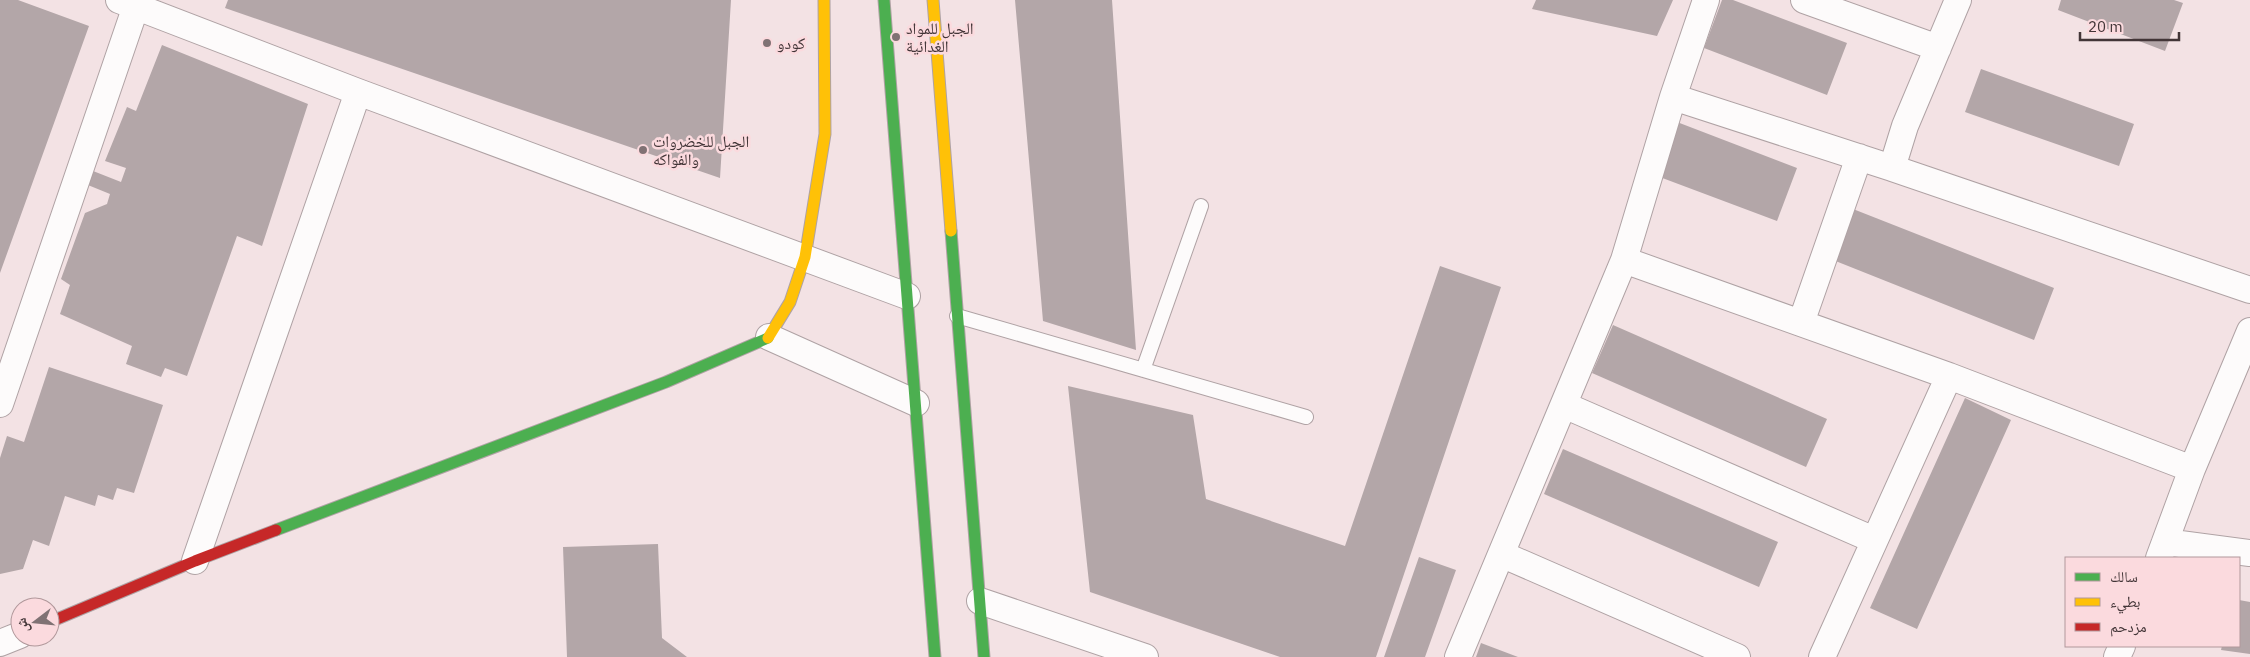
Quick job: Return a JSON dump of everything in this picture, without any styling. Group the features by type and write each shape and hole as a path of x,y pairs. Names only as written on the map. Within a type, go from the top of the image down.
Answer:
{"main road":[{"path":"60,618 195,561 666,382 769,337 790,302 805,257 825,134 824,0"},
{"path":"884,0 935,657"},
{"path":"933,0 956,316 984,657"}],"street":[{"path":"1458,657 1624,260 1673,97 1706,0"},
{"path":"1804,0 1938,48"},
{"path":"1892,168 1905,126 1958,0"},
{"path":"0,404 128,3 358,92 907,296"},
{"path":"195,561 358,92"},
{"path":"1673,97 1892,168 2250,290"},
{"path":"1801,323 1859,157"},
{"path":"1624,260 1949,376 2192,469"},
{"path":"2250,331 2192,469 2162,550 2250,553"},
{"path":"769,337 916,403"},
{"path":"1822,657 1949,376"},
{"path":"1564,405 1874,540"},
{"path":"1501,554 1738,657"},
{"path":"980,601 1145,657"}],"lane":[{"path":"1143,370 1201,206"},
{"path":"956,316 1306,418"}],"building":[{"path":"0,0 18,0 89,26 0,273"},
{"path":"228,0 731,0 720,178 225,8"},
{"path":"1015,0 1112,0 1136,350 1043,321"},
{"path":"1536,0 1673,0 1657,36 1532,9"},
{"path":"1722,0 1733,0 1847,43 1827,95 1704,48"},
{"path":"2061,0 2174,0 2183,3 2165,51 2058,10"},
{"path":"162,45 308,104 262,246 237,236 187,376 165,368 161,377 126,364 132,346 60,314 70,285 61,279 85,213 107,204 110,194 83,183 88,169 121,182 126,168 105,161 127,107 136,111"},
{"path":"1981,69 2134,124 2119,166 1965,112"},
{"path":"1677,122 1797,168 1777,221 1657,176"},
{"path":"1853,209 2054,288 2034,340 1833,260"},
{"path":"1440,266 1501,287 1376,657 1280,657 1090,592 1068,386 1193,415 1206,499 1345,546"},
{"path":"1613,325 1827,419 1806,467 1592,373"},
{"path":"49,367 163,405 134,493 117,488 113,500 98,495 95,506 65,496 49,546 33,540 23,569 0,574 0,458 7,436 24,442"},
{"path":"1965,398 2011,420 1917,629 1870,608"},
{"path":"1563,449 1778,542 1759,587 1544,494"},
{"path":"658,544 662,638 687,657 567,657 563,547"},
{"path":"1419,557 1456,570 1425,657 1384,657"},
{"path":"2240,600 2250,602 2250,654 2221,650 2222,647 2240,647"},
{"path":"1481,643 1518,657 1476,657"}],"traffic: fast":[{"path":"884,0 935,657"},
{"path":"951,231 984,657"},
{"path":"276,530 666,382 768,338"}],"traffic: slow":[{"path":"768,338 790,302 805,257 825,134 824,0"},
{"path":"933,0 951,231"}],"traffic: jam":[{"path":"60,618 195,561 276,530"}],"place":[{"name":"الجبل للمواد الغدائية","path":"896,37"},
{"name":"كودو","path":"767,43"},
{"name":"الجبل للخضروات والفواكه","path":"643,150"}]}
